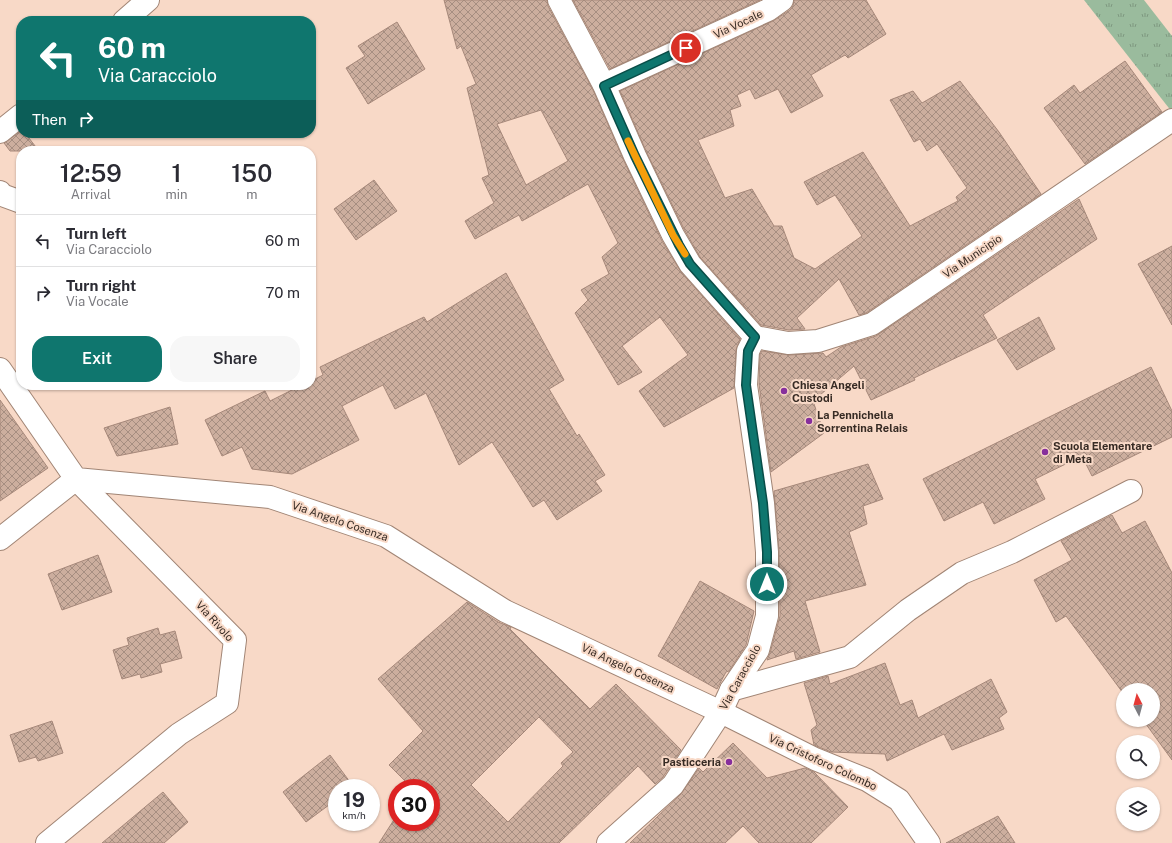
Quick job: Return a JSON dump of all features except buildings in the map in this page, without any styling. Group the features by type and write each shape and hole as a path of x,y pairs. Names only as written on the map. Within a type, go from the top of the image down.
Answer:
{"street":[{"path":"130,16 148,0"},
{"path":"559,0 604,86 635,156 673,235 690,264 755,337"},
{"name":"Via Vocale","path":"604,86 768,10 782,0"},
{"path":"0,132 16,119"},
{"name":"Via Municipio","path":"755,337 788,343 818,341 872,324 1172,120"},
{"path":"0,192 2,195 16,200"},
{"name":"Via Caracciolo","path":"608,843 673,785 721,712 731,690 758,650 768,616 767,552 763,503 746,385 748,351 755,337"},
{"path":"0,369 76,479 0,539"},
{"name":"Via Angelo Cosenza","path":"76,479 270,497 386,536 505,611 721,712"},
{"name":"Via Rivolo","path":"47,843 179,734 227,703 235,640 76,479"},
{"path":"731,690 850,657 908,610 962,573 1012,552 1131,491"},
{"name":"Via Cristoforo Colombo","path":"721,712 814,759 867,780 899,800 929,843"}],"green space":[{"path":"1084,0 1144,0 1172,36 1172,112"}],"slow traffic":[{"path":"628,141 673,235 685,254"}],"place":[{"name":"Chiesa Angeli Custodi","path":"784,391"},
{"name":"La Pennichella Sorrentina Relais","path":"809,421"},
{"name":"Scuola Elementare di Meta","path":"1045,452"},
{"name":"Pasticceria","path":"729,762"}],"route":[{"path":"686,48 604,86 635,156 673,235 690,264 755,337 748,351 746,385 763,503 767,552 767,584"}]}
